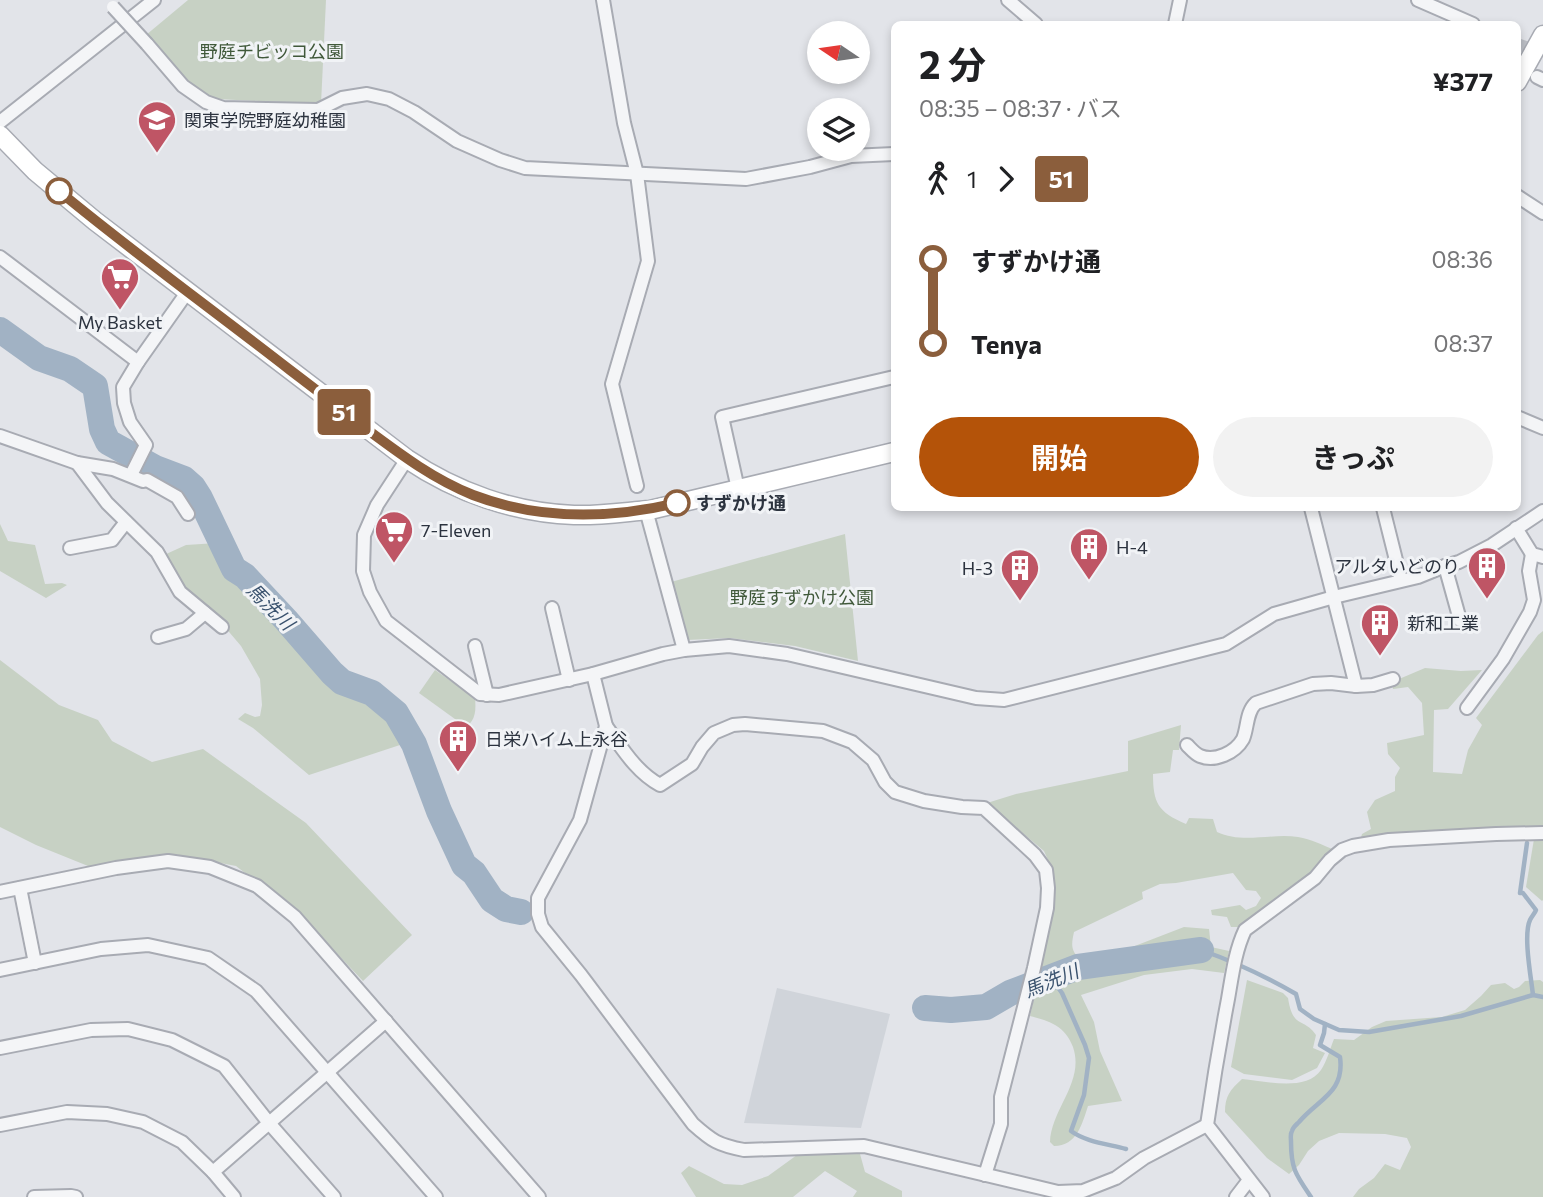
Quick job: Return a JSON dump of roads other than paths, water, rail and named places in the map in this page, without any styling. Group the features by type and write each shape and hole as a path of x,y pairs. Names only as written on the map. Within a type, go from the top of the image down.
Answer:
{"street":[{"path":"0,122 153,0"},
{"path":"603,0 624,123 637,174 648,261 612,384 638,486"},
{"path":"1008,0 1032,21"},
{"path":"1176,21 1180,0"},
{"path":"1418,0 1466,21"},
{"path":"110,3 183,86 206,102 223,108 318,110 342,99 367,94 389,99 457,141 525,168 746,179 851,156 891,154"},
{"path":"1521,75 1543,35"},
{"path":"0,135 35,172 105,228 407,459 428,473 473,495 537,512 576,515 646,510 891,453"},
{"path":"1521,198 1543,212"},
{"path":"0,257 138,362"},
{"path":"131,475 146,445 130,422 124,403 124,387 138,362 188,291"},
{"path":"738,489 722,417 891,378"},
{"path":"1521,419 1543,428"},
{"path":"0,436 77,463 113,469 143,481 147,480 177,497 188,514"},
{"path":"407,459 377,505 364,534 363,571 370,592 386,621 480,694 487,695 499,695 569,680 663,654 729,646 787,653 976,698 1004,700 1226,644 1275,614 1418,577 1459,562 1492,545 1543,511"},
{"path":"77,463 107,503 157,552 180,592 222,627"},
{"path":"646,510 684,650"},
{"path":"1312,511 1356,686"},
{"path":"1384,511 1401,580"},
{"path":"70,548 112,540 126,522"},
{"path":"1467,708 1503,659 1534,600 1529,571 1538,556 1516,528"},
{"path":"1445,566 1460,620"},
{"path":"552,608 569,680"},
{"path":"158,637 186,629 205,613"},
{"path":"475,646 487,695"},
{"path":"593,674 606,726 637,768 660,785 692,764 713,733 733,725 746,723 823,731 852,742 873,760 885,782 895,792 924,801 984,808 1035,855 1046,870 1047,908 1001,1097 1001,1124 985,1175"},
{"path":"1187,746 1198,755 1213,759 1224,755 1238,746 1251,708 1256,702 1313,684 1331,682 1356,686 1373,685 1393,679"},
{"path":"606,726 580,820 538,898 538,914 542,927 693,1124 711,1140 725,1147 744,1150 864,1146 1058,1192 1083,1191 1116,1178 1144,1158 1207,1125"},
{"path":"1263,1197 1207,1125 1218,1050 1245,930 1315,878 1342,850 1353,846 1389,841 1543,832"},
{"path":"0,892 116,868 168,861 210,867 257,886 295,917 539,1197"},
{"path":"20,888 35,963"},
{"path":"0,970 101,949 148,945 208,958 256,991 436,1197"},
{"path":"213,1172 386,1021"},
{"path":"0,1048 91,1030 128,1029 172,1040 224,1066 269,1123 334,1197"},
{"path":"0,1125 67,1112 107,1114 143,1122 182,1142 234,1197"},
{"path":"1236,1197 1249,1180"},
{"path":"34,1197 76,1197"}],"waterway":[{"name":"馬洗川","path":"0,330 39,358 70,369 95,386 102,429 108,442 155,468 184,479 193,487 234,569 245,576 342,682 372,693 396,713 414,744 439,811 464,865 474,873 492,900 506,909 521,912"},
{"path":"1527,843 1520,893 1523,893 1536,910 1530,920 1527,936 1533,995"},
{"path":"1201,950 1250,970 1296,994 1300,1009 1314,1019 1339,1030 1369,1032 1461,1016 1533,995 1543,997"},
{"name":"馬洗川","path":"925,1008 951,1010 986,1007 1010,993 1078,967 1201,950"},
{"path":"1051,978 1062,993 1089,1058 1084,1095 1071,1131 1090,1140 1126,1149"},
{"path":"1311,1197 1293,1165 1291,1135 1295,1126 1328,1094 1338,1079 1340,1057 1320,1045 1325,1024"}],"tunnel":[{"path":"1521,45 1543,53"}],"place":[{"name":"関東学院野庭幼稚園","path":"157,154"},
{"name":"My Basket","path":"120,311"},
{"name":"すずかけ通","path":"677,503"},
{"name":"7-Eleven","path":"394,564"},
{"name":"H-4","path":"1089,581"},
{"name":"アルタいどのり","path":"1487,600"},
{"name":"H-3","path":"1020,602"},
{"name":"新和工業","path":"1380,657"},
{"name":"日栄ハイム上永谷","path":"458,773"}],"park label":[{"name":"野庭チビッコ公園","path":"272,51"},
{"name":"野庭すずかけ公園","path":"802,597"}]}
